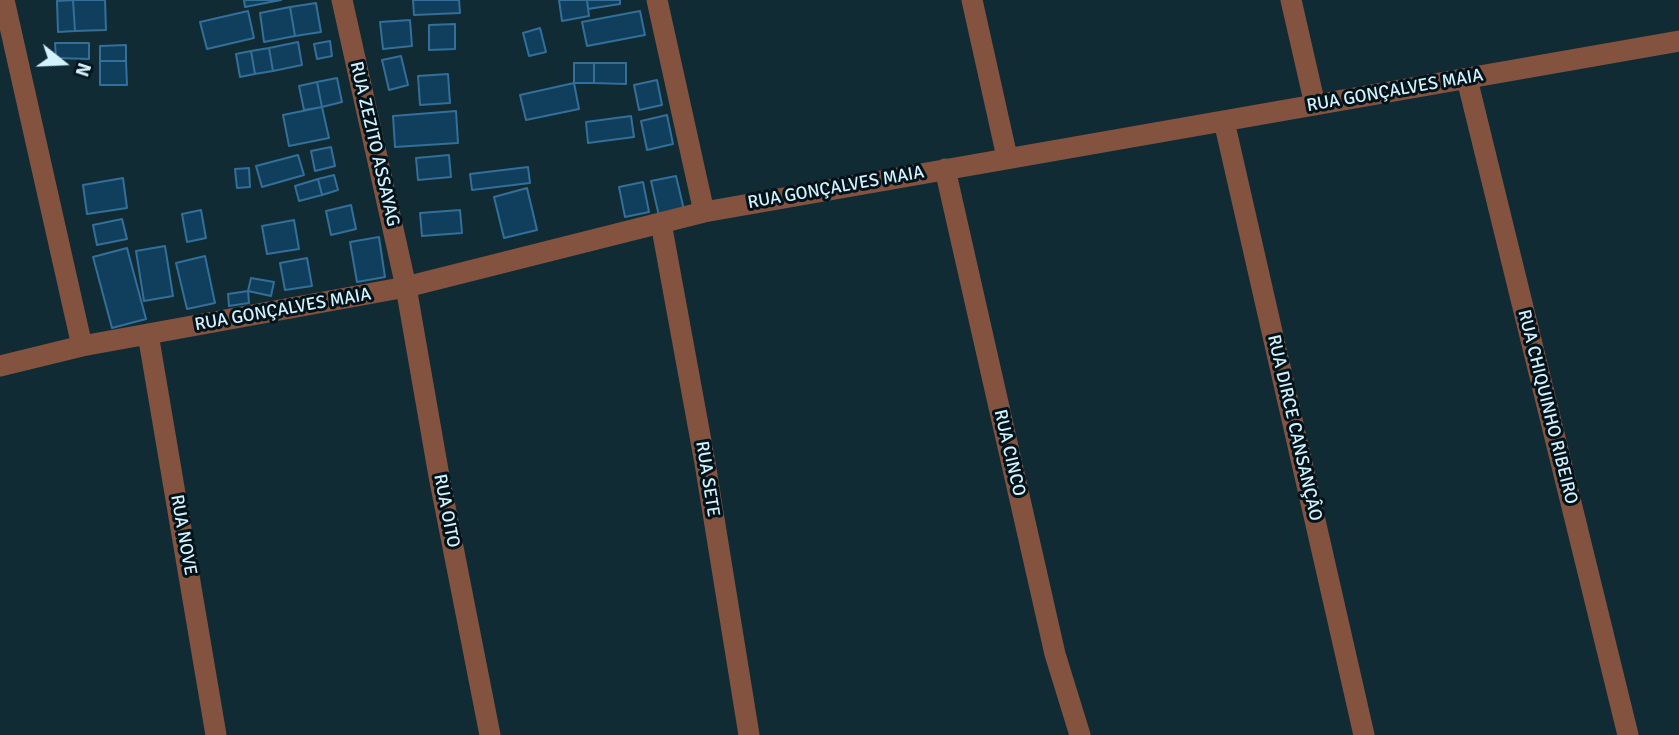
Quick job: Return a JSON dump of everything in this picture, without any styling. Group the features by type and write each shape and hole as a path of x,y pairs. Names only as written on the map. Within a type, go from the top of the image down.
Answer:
{"street":[{"path":"4,0 82,345"},
{"name":"RUA ZEZITO ASSAYAG","path":"342,0 406,287"},
{"path":"657,0 704,212"},
{"path":"972,0 1007,157"},
{"path":"1291,0 1315,105"},
{"name":"RUA GONÇALVES MAIA","path":"0,366 82,345 406,287 704,212 1679,41"},
{"name":"RUA CHIQUINHO RIBEIRO","path":"1467,79 1628,735"},
{"name":"RUA DIRCE CANSANÇÂO","path":"1224,121 1364,735"},
{"name":"RUA CINCO","path":"945,169 1055,654 1080,735"},
{"name":"RUA SETE","path":"661,223 703,450 749,735"},
{"name":"RUA OITO","path":"406,287 439,476 490,735"},
{"name":"RUA NOVE","path":"148,334 216,735"}],"building":[{"path":"73,0 75,31 58,32 57,1"},
{"path":"73,0 105,0 106,30 75,31"},
{"path":"244,0 281,0 245,7"},
{"path":"413,0 459,0 460,13 414,15"},
{"path":"559,0 587,0 589,16 562,21"},
{"path":"587,0 620,0 620,4 588,9"},
{"path":"316,3 321,32 295,36 290,7"},
{"path":"290,7 295,36 264,42 260,13"},
{"path":"248,11 254,38 207,49 200,22"},
{"path":"640,11 645,35 587,46 582,22"},
{"path":"410,20 412,46 383,49 380,22"},
{"path":"455,24 455,49 429,50 429,25"},
{"path":"540,28 546,52 529,56 523,33"},
{"path":"330,41 332,56 317,59 314,44"},
{"path":"298,42 302,65 273,71 269,48"},
{"path":"55,43 89,43 89,59 56,58"},
{"path":"126,45 126,61 100,61 100,46"},
{"path":"269,48 273,71 255,74 251,51"},
{"path":"251,51 255,74 240,77 236,54"},
{"path":"401,56 408,85 389,90 382,60"},
{"path":"100,61 126,61 127,85 100,85"},
{"path":"574,63 594,63 594,83 574,83"},
{"path":"594,63 626,63 626,84 594,83"},
{"path":"448,74 450,103 420,105 418,76"},
{"path":"337,78 342,102 322,107 317,82"},
{"path":"657,80 662,105 639,110 634,85"},
{"path":"317,82 322,107 304,110 299,86"},
{"path":"574,83 579,109 526,120 520,95"},
{"path":"322,107 329,138 289,146 283,115"},
{"path":"456,111 458,143 395,147 393,116"},
{"path":"667,115 673,144 647,150 641,121"},
{"path":"631,116 634,137 588,143 586,122"},
{"path":"331,147 335,166 315,171 311,151"},
{"path":"298,155 304,175 262,187 256,166"},
{"path":"449,155 451,177 418,180 416,158"},
{"path":"528,167 530,183 472,190 470,174"},
{"path":"249,168 250,187 237,188 235,169"},
{"path":"334,175 338,190 322,195 318,179"},
{"path":"676,176 684,210 659,216 651,181"},
{"path":"123,178 127,208 87,214 83,185"},
{"path":"318,179 322,195 299,201 295,186"},
{"path":"643,182 649,212 625,217 619,187"},
{"path":"527,188 537,230 504,238 494,197"},
{"path":"351,205 356,229 331,235 326,211"},
{"path":"201,210 206,238 187,242 182,214"},
{"path":"460,210 462,233 422,236 420,213"},
{"path":"122,219 127,239 97,245 93,225"},
{"path":"294,220 299,249 267,254 262,226"},
{"path":"379,237 385,277 357,282 350,242"},
{"path":"165,246 173,296 144,301 136,251"},
{"path":"127,248 146,319 112,328 93,257"},
{"path":"205,256 215,303 187,309 176,263"},
{"path":"307,258 312,286 285,290 280,263"},
{"path":"251,278 274,282 271,296 248,291"},
{"path":"248,291 249,303 229,306 228,294"}]}
